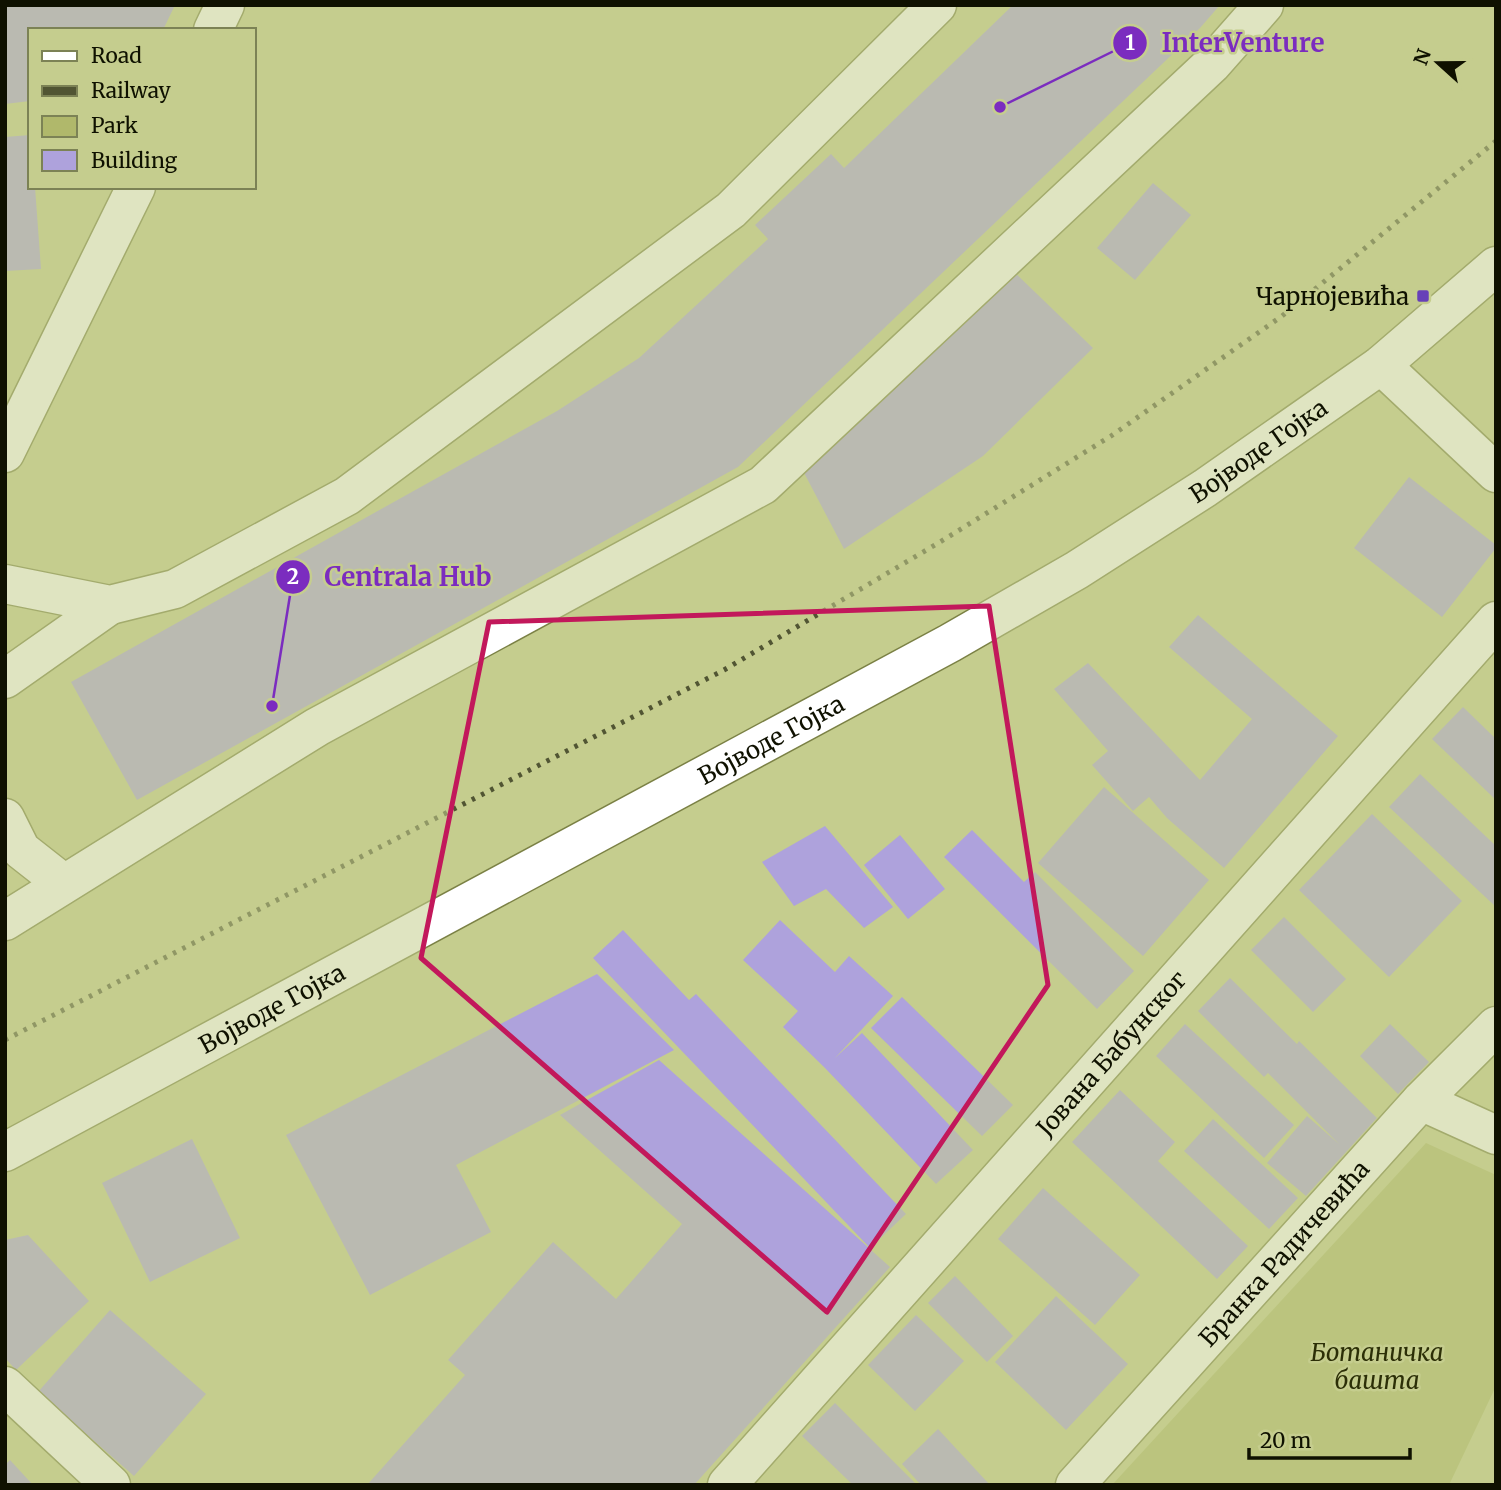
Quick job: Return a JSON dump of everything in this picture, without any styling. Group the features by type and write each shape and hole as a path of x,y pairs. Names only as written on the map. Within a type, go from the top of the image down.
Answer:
{"street":[{"path":"214,28 225,5"},
{"path":"5,679 110,605 176,589 347,496 731,210 937,5"},
{"path":"5,921 317,727 763,485 1212,64 1264,5"},
{"path":"5,453 135,189"},
{"name":"Војводе Гојка","path":"5,1152 950,643 1077,570 1205,488 1381,365 1496,267"},
{"path":"1381,365 1496,473"},
{"path":"5,584 110,605"},
{"name":"Јована Бабунског","path":"727,1485 1496,621"},
{"path":"5,818 21,850 63,883"},
{"name":"Бранка Радичевића","path":"1075,1485 1422,1101 1493,1032"},
{"path":"1422,1101 1496,1135"},
{"path":"5,1386 111,1485"}],"highlighted area":[{"path":"989,606 1048,985 827,1312 421,958 489,622"}],"green space":[{"name":"Ботаничка башта","path":"1426,1143 1496,1175 1496,1386 1449,1485 1112,1485"}],"building":[{"path":"5,5 175,5 164,28 28,28 28,101 5,104"},
{"path":"1013,5 1220,5 1200,28 738,467 137,800 71,682 557,411 639,358 768,239 755,225 831,154 844,168"},
{"path":"28,135 28,189 35,189 41,269 5,271 5,137"},
{"path":"1153,183 1191,215 1135,280 1097,248"},
{"path":"1006,264 1093,348 983,456 844,549 801,467"},
{"path":"1409,477 1496,545 1442,617 1354,548"},
{"path":"1198,615 1338,736 1224,868 1167,818 1149,797 1133,811 1092,765 1108,751 1054,689 1088,663 1200,780 1252,719 1169,647"},
{"path":"1463,707 1496,739 1496,800 1432,739"},
{"path":"1420,774 1496,846 1496,907 1389,807"},
{"path":"1104,787 1209,880 1143,956 1038,863"},
{"path":"1372,814 1462,901 1389,977 1299,890"},
{"path":"825,826 893,907 864,928 826,889 794,906 762,862"},
{"path":"972,830 1024,882 1035,872 1134,971 1097,1009 944,857"},
{"path":"900,835 945,889 908,919 864,865"},
{"path":"1284,917 1346,979 1313,1012 1251,950"},
{"path":"780,920 835,972 849,956 893,996 835,1058 862,1033 973,1150 936,1184 783,1027 798,1011 743,960"},
{"path":"623,930 689,1000 696,994 906,1214 870,1248 593,958"},
{"path":"597,974 674,1050 456,1165 491,1232 370,1295 286,1135"},
{"path":"1230,978 1377,1118 1306,1196 1267,1163 1307,1116 1339,1144 1268,1073 1264,1077 1198,1011"},
{"path":"902,997 1013,1105 982,1136 871,1028"},
{"path":"1185,1024 1294,1125 1264,1158 1156,1056"},
{"path":"1390,1024 1429,1062 1398,1094 1360,1056"},
{"path":"659,1060 890,1267 694,1485 367,1485 465,1375 448,1360 553,1242 616,1299 682,1224 560,1115"},
{"path":"1120,1090 1175,1142 1158,1161 1248,1246 1217,1279 1072,1142"},
{"path":"1213,1119 1298,1198 1269,1229 1184,1151"},
{"path":"192,1139 240,1238 150,1282 102,1183"},
{"path":"1043,1188 1140,1275 1095,1325 998,1239"},
{"path":"28,1235 89,1301 16,1370 5,1358 5,1240"},
{"path":"955,1276 1013,1336 987,1362 928,1303"},
{"path":"1056,1296 1128,1364 1066,1430 995,1362"},
{"path":"110,1310 206,1394 134,1476 38,1392"},
{"path":"916,1315 964,1361 915,1411 868,1365"},
{"path":"835,1403 917,1485 853,1485 802,1436"},
{"path":"938,1429 990,1485 921,1485 902,1464"},
{"path":"10,1460 33,1485 5,1485 5,1465"}],"railway":[{"path":"5,1040 724,670 940,542 1111,436 1282,316 1496,141"}],"place":[{"name":"InterVenture","path":"1000,107"},
{"name":"Чарнојевића","path":"1423,296"},
{"name":"Centrala Hub","path":"272,706"}]}
